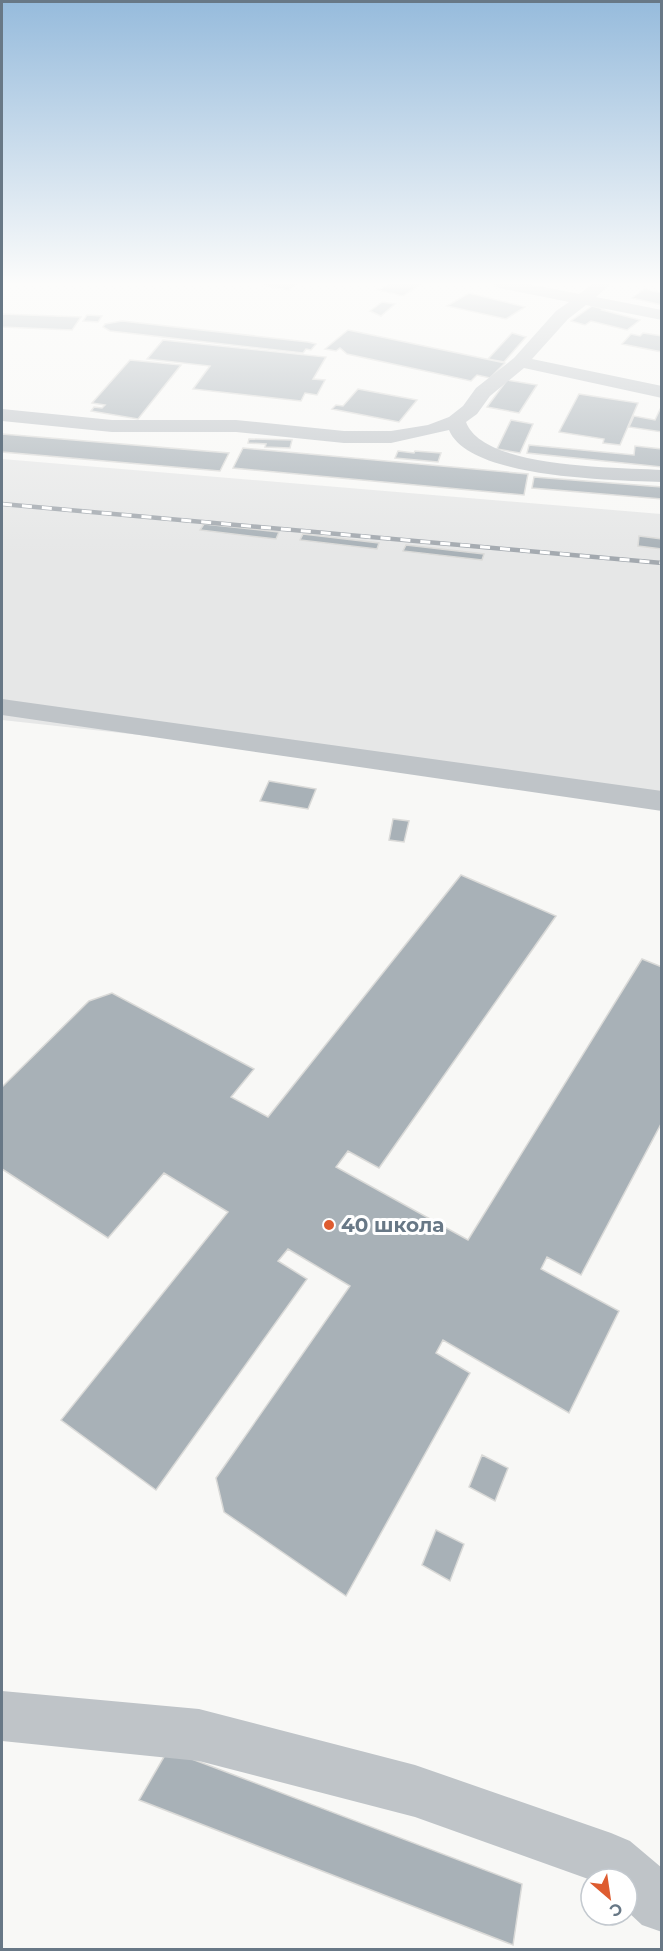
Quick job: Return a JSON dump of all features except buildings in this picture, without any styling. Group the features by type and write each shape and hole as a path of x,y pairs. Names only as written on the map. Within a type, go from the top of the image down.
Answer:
{"street":[{"path":"2,415 112,426 236,426 344,437 391,437 432,430 456,421 470,410 483,392 506,374"},
{"path":"574,374 662,392"},
{"path":"456,421 463,438 487,452 526,465 662,476"},
{"path":"2,707 662,801"},
{"path":"2,1716 199,1736 415,1791 611,1860 662,1905"}],"shaded area":[{"path":"2,459 661,514 661,792 2,720"}],"railway":[{"path":"2,504 662,563"}],"place":[{"name":"40 школа","path":"329,1225"}]}
